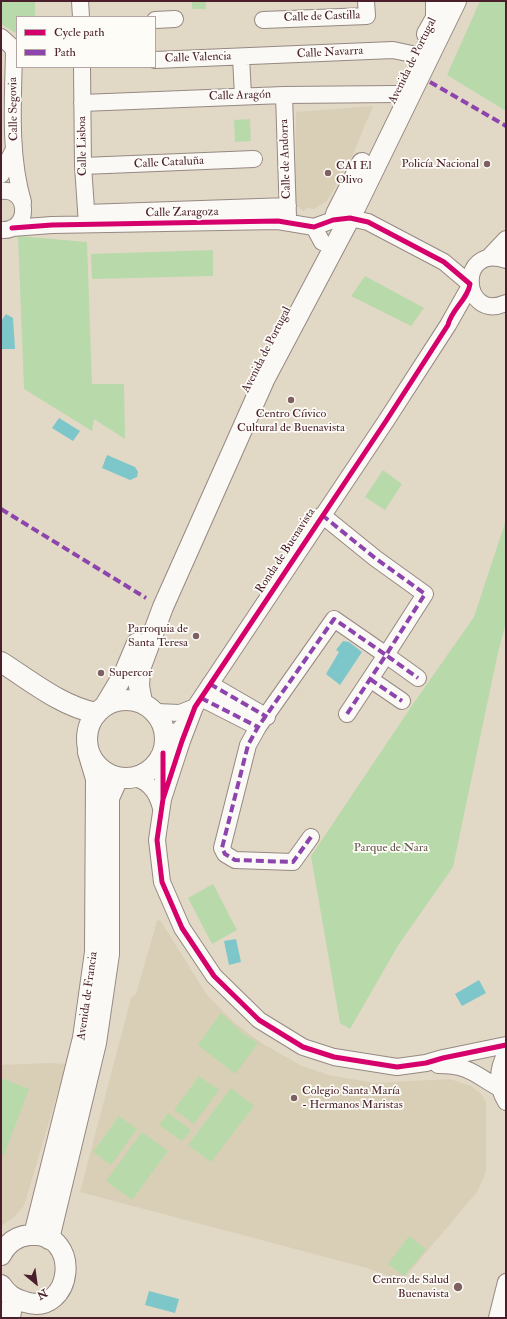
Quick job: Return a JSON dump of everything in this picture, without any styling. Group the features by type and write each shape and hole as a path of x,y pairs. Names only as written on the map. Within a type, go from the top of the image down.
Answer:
{"main road":[{"name":"Avenida de Portugal","path":"149,707 139,686 140,669 163,607 265,378 339,218 436,18 436,1"},
{"name":"Avenida de Portugal","path":"101,708 124,674 220,447 318,235 339,218 456,1"},
{"path":"1,662 59,699 79,709 101,708 124,699 149,707 162,721 164,747 156,765 144,774 124,778 105,773 95,764 87,743 64,716 1,677"},
{"path":"87,743 89,723 101,708"},
{"name":"Avenida de Francia","path":"41,1237 83,1038 95,952 96,779 87,743"},
{"name":"Avenida de Francia","path":"41,1237 97,1040 110,942 109,798 124,778"},
{"path":"1,1255 9,1244 16,1239 41,1237 58,1246 64,1256 67,1267 66,1278 61,1289 53,1297 30,1311 7,1292"},
{"path":"7,1292 10,1318"}],"street":[{"path":"80,1 81,16"},
{"name":"Calle de Castilla","path":"263,20 367,16 366,1"},
{"path":"156,20 175,19"},
{"path":"1,37 11,46 15,61"},
{"name":"Calle Navarra","path":"241,57 393,50 412,54 417,57"},
{"path":"241,57 243,96"},
{"name":"Calle Valencia","path":"156,60 241,57"},
{"name":"Calle Segovia","path":"15,61 14,148 18,187 23,206"},
{"name":"Calle Lisboa","path":"82,68 83,166 86,219"},
{"name":"Calle Aragón","path":"82,103 243,96 398,94"},
{"name":"Calle de Andorra","path":"284,95 288,222"},
{"name":"Calle Segovia","path":"1,175 14,148"},
{"name":"Calle Cataluña","path":"83,166 254,159"},
{"name":"Calle Zaragoza","path":"1,191 15,193 23,206 32,216 52,225"},
{"path":"7,229 21,220 23,206"},
{"name":"Calle Zaragoza","path":"7,229 52,225 86,219 288,206"},
{"path":"339,218 368,222 447,264 470,285 474,296 486,305"},
{"name":"Calle Zaragoza","path":"86,219 278,221 288,222 318,235"},
{"name":"Ronda de Buenavista","path":"448,325 449,320 470,285 471,274 506,239"},
{"path":"447,264 468,266 497,257 506,260"},
{"name":"Ronda de Buenavista","path":"503,1095 473,1071 451,1064 426,1063 397,1066 334,1057 303,1047 287,1039 259,1020 214,976 182,928 162,882 157,836 162,806 164,747 196,708 210,684 448,325 462,314 486,305 494,307 506,303"},
{"path":"322,515 375,558 425,594 347,714"},
{"path":"311,837 293,862 235,860 225,854 222,848 248,745 262,722 334,619 418,678"},
{"path":"370,679 402,701"},
{"path":"210,684 262,722"},
{"path":"149,707 180,713 196,708 262,722"},
{"name":"Ronda de Buenavista","path":"162,806 196,708"},
{"name":"Ronda de Buenavista","path":"124,778 138,779 154,791 162,806"},
{"name":"Ronda de Buenavista","path":"473,1052 506,1036"},
{"name":"Ronda de Buenavista","path":"426,1063 506,1045"},
{"name":"Ronda de Buenavista","path":"503,1095 499,1070 506,1053"},
{"path":"497,1318 506,1282"}],"shaded area":[{"path":"373,106 351,159 327,201 314,209 307,208 304,211 299,208 295,203 296,112"},
{"name":"Colegio Santa María - Hermanos Maristas","path":"160,920 207,995 235,1023 263,1044 300,1065 328,1075 374,1083 450,1079 471,1086 481,1094 486,1102 486,1172 477,1192 402,1281 367,1268 80,1192 131,998 136,994 157,921"},
{"path":"50,1063 66,1064 24,1206 13,1218 1,1226 1,1065"}],"green space":[{"path":"1,1 35,1 35,16 16,16 16,33 1,24"},
{"path":"192,1 206,1 206,9 192,9"},
{"path":"480,1 506,1 506,111 447,75"},
{"path":"250,119 251,141 235,142 234,120"},
{"path":"18,236 87,242 92,384 124,384 125,439 94,419 92,431 24,389"},
{"path":"213,250 213,276 92,279 91,254"},
{"path":"365,276 424,308 411,326 351,296"},
{"path":"383,470 402,484 385,510 365,497"},
{"name":"Parque de Nara","path":"506,520 506,622 497,657 453,867 399,944 350,1029 340,1023 311,856 411,707 474,617"},
{"path":"213,884 237,930 212,944 188,898"},
{"path":"221,1013 245,1035 258,1043 235,1074 198,1045"},
{"path":"199,1076 219,1090 194,1124 174,1110"},
{"path":"1,1078 29,1089 4,1155 1,1154"},
{"path":"231,1088 254,1106 211,1162 188,1145"},
{"path":"168,1113 191,1130 182,1141 159,1125"},
{"path":"119,1116 137,1129 111,1165 93,1152"},
{"path":"142,1132 168,1151 132,1200 106,1181"},
{"path":"409,1236 426,1249 404,1276 388,1264"}],"water":[{"path":"6,314 13,318 15,349 2,349 1,321"},
{"path":"59,418 80,431 73,441 52,428"},
{"path":"107,455 135,467 138,472 137,477 130,480 102,468"},
{"path":"343,641 349,642 362,652 340,685 326,674 339,652 336,650"},
{"path":"236,939 241,962 229,965 224,941"},
{"path":"479,980 486,993 462,1006 455,994"},
{"path":"149,1291 179,1299 175,1313 145,1305"}],"marked path":[{"path":"430,82 506,126"},
{"path":"1,509 146,598"},
{"path":"322,515 375,558 425,594 386,655 418,678"},
{"path":"311,837 293,862 235,860 225,854 222,848 248,745 258,727 334,619 386,655 347,714"},
{"path":"370,679 402,701"},
{"path":"210,684 267,717"},
{"path":"201,698 258,727"}],"cycle path":[{"path":"12,228 52,225 278,221 314,227 333,220 350,218 368,222 444,262 470,284 466,295 452,314 448,325 386,421 195,707 163,799"},
{"path":"163,753 163,799 157,840 162,882 182,928 214,976 259,1020 303,1047 334,1057 397,1067 426,1063 506,1045"}],"place":[{"name":"Policía Nacional","path":"487,164"},
{"name":"CAI El Olivo","path":"328,173"},
{"name":"Centro Cíivico Cultural de Buenavista","path":"291,400"},
{"name":"Parroquia de Santa Teresa","path":"196,636"},
{"name":"Supercor","path":"101,673"},
{"name":"Colegio Santa María - Hermanos Maristas","path":"294,1098"},
{"name":"Centro de Salud Buenavista","path":"458,1287"}]}
